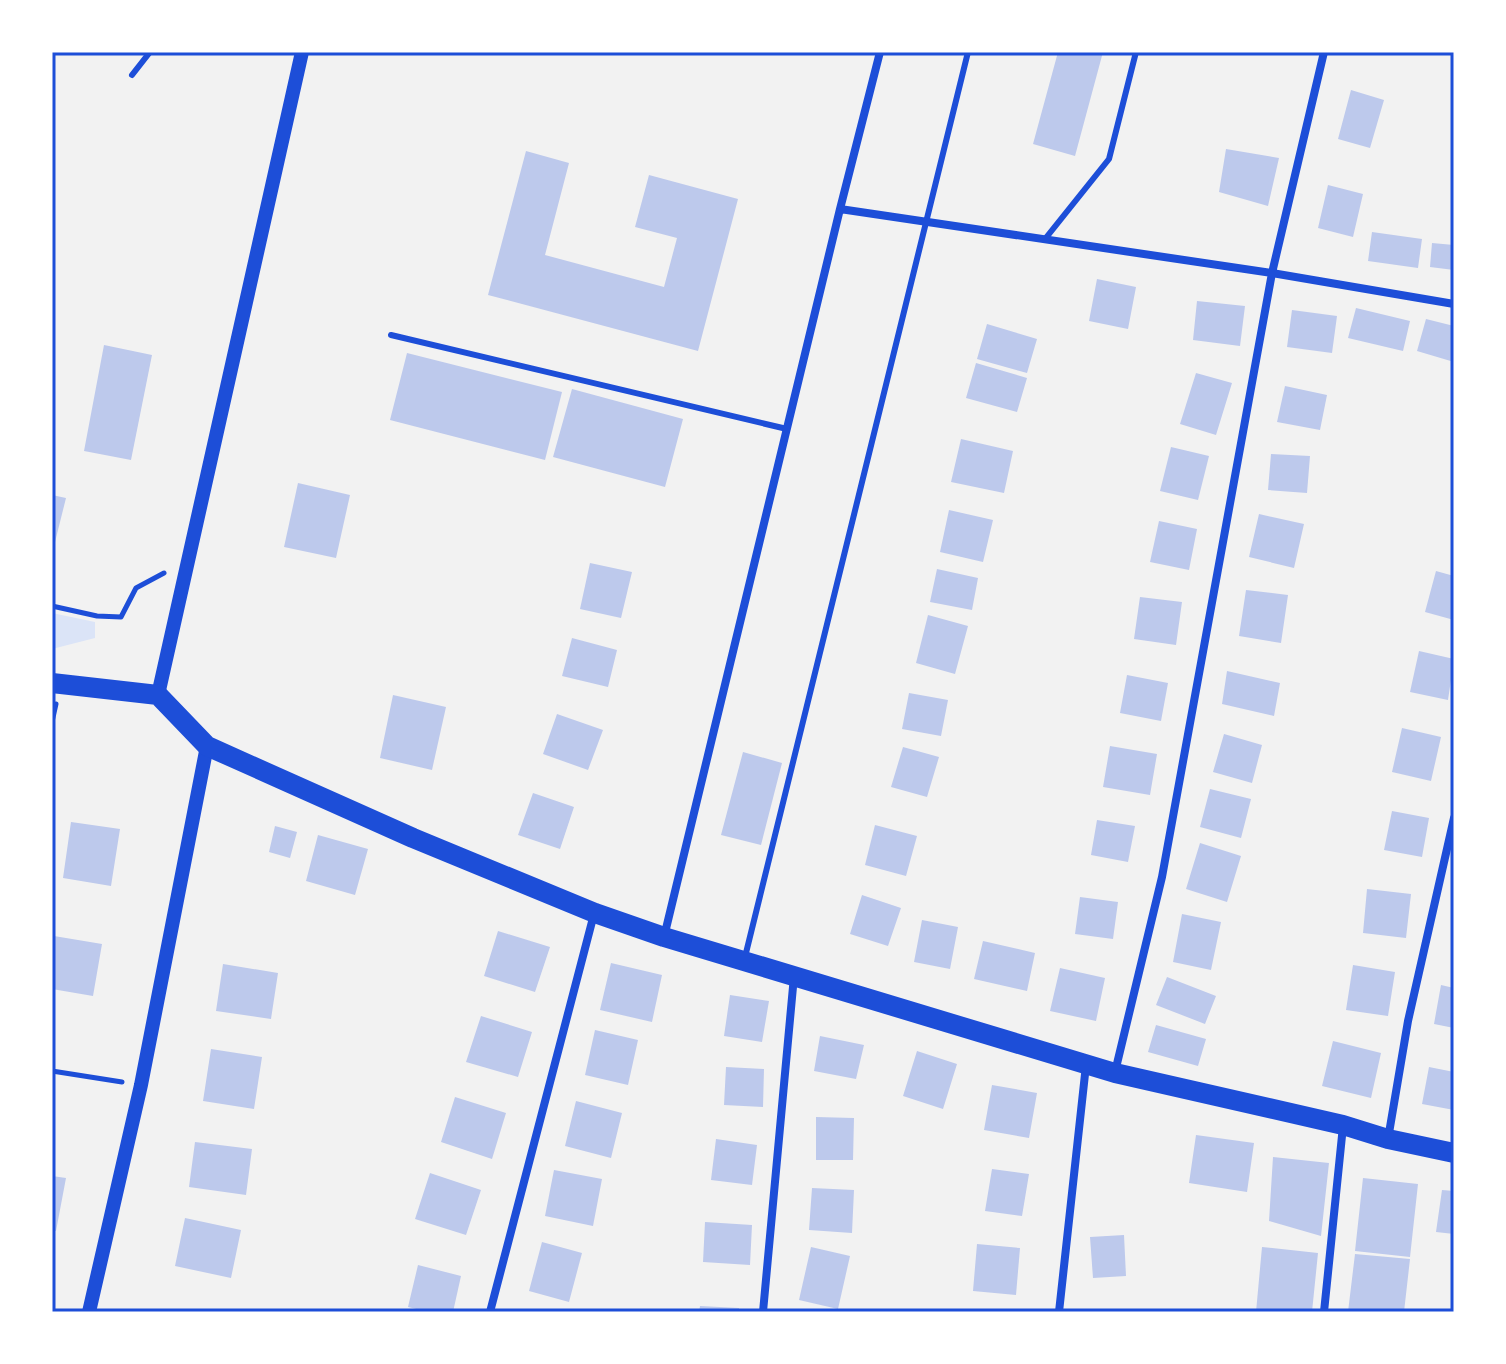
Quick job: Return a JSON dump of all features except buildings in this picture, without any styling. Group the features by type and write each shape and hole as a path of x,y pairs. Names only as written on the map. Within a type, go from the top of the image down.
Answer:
{"main road":[{"path":"52,683 158,695 207,746 413,838 595,913 664,937 1115,1073 1454,1153"}],"street":[{"path":"158,695 302,52"},
{"path":"664,937 880,52"},
{"path":"1115,1073 1162,877 1272,273 1324,52"},
{"path":"840,209 1272,273 1454,304"},
{"path":"89,1312 141,1085 207,746"},
{"path":"1388,1139 1408,1021 1454,818"},
{"path":"490,1312 595,913"},
{"path":"763,1312 794,975"},
{"path":"1059,1312 1086,1064"},
{"path":"1324,1312 1343,1125"}],"lane":[{"path":"132,75 150,52"},
{"path":"744,961 968,52"},
{"path":"1045,239 1109,159 1136,52"},
{"path":"391,335 787,429"}],"path":[{"path":"52,606 97,616 121,617 136,588 188,560"},
{"path":"52,1071 141,1085"}],"shaded area":[{"path":"52,613 95,622 95,638 52,649"}]}
